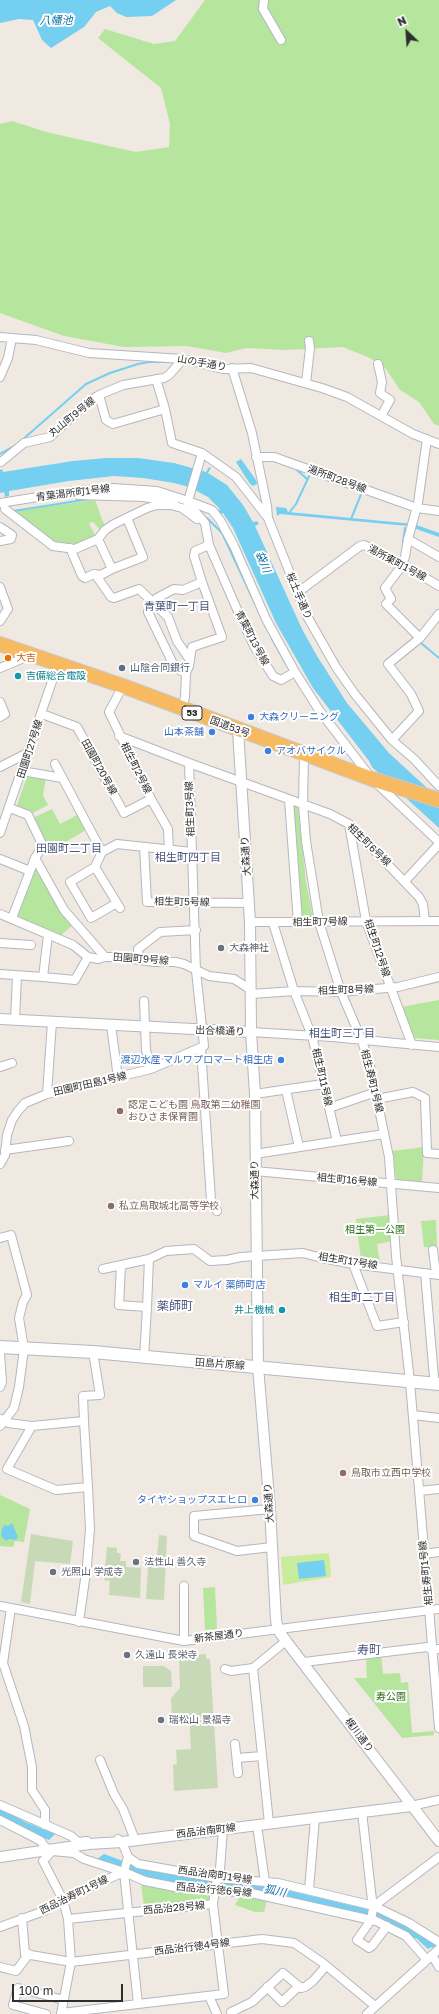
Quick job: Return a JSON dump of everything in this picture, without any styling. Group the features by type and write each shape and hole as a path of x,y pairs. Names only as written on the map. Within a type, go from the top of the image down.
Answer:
{"highway":[{"name":"国道53号","path":"0,644 123,686 182,710 304,755 439,800"}],"main road":[{"name":"田島片原線","path":"0,1347 93,1352 410,1382 436,1381"}],"street":[{"path":"264,0 263,9 281,40"},
{"name":"山の手通り","path":"0,337 36,340 89,353 183,359 223,369 251,368 306,383 347,397 439,444"},
{"path":"0,377 8,358 12,338"},
{"path":"306,383 310,348 309,341"},
{"name":"丸山町9号線","path":"1,462 24,443 50,437 88,402 99,395 123,385 164,378 169,375 183,359"},
{"path":"378,364 382,379 380,393 390,400 382,416"},
{"name":"桜土手通り","path":"232,368 252,433 267,506 268,518 307,616 336,667 354,693 392,740 414,759 439,786"},
{"path":"156,379 165,409 172,443 202,453 236,477 268,518"},
{"path":"99,395 106,420 113,424 165,409"},
{"path":"420,638 386,604 390,599 385,588 402,564 417,508 427,439"},
{"path":"188,498 202,453"},
{"name":"湯所町28号線","path":"256,457 274,457 417,508 439,511"},
{"name":"青葉湯所町1号線","path":"2,507 64,493 101,489 138,489 188,498 212,510 220,520 234,546 266,619 295,672"},
{"path":"64,493 70,495 158,498 172,501 205,526"},
{"name":"青葉町13号線","path":"188,498 188,503 205,523 209,545 254,646 273,676 281,680 295,672"},
{"path":"2,507 53,546 75,549 98,540 105,530 127,518 157,505 171,505 182,508"},
{"path":"70,548 82,576 85,578 95,574 101,575 143,557 127,518"},
{"path":"0,526 12,535 11,539 0,541"},
{"path":"408,539 439,557"},
{"path":"98,540 112,569"},
{"path":"182,710 185,697 186,673 192,647 222,637 194,556 195,552 209,545"},
{"name":"湯所東町1号線","path":"297,593 360,546 364,546 402,564 439,586"},
{"path":"95,574 111,597 114,598 139,590 154,603 168,617 176,641 190,660"},
{"path":"186,673 175,668 148,612 156,598 174,589 183,590 202,582"},
{"path":"0,587 8,609 0,621"},
{"path":"392,740 419,711 411,694 388,664 420,638 439,614"},
{"path":"0,668 31,655"},
{"name":"田園町27号線","path":"0,833 10,808 58,664"},
{"path":"295,672 319,710 379,781 439,843 405,881"},
{"name":"相生町2号線","path":"123,686 110,712 119,736 168,829 169,850"},
{"path":"0,702 5,714 0,717"},
{"name":"田園町20号線","path":"42,714 76,727 124,813 151,799"},
{"name":"大森通り","path":"238,730 250,922 251,1032 255,1094 258,1367 278,1630"},
{"name":"相生町6号線","path":"119,736 330,814 349,824 405,881 422,902 425,921"},
{"path":"0,767 29,752"},
{"name":"相生寿町1号線","path":"304,755 303,804 307,856 319,922 341,992 362,1041 376,1095 389,1157 413,1415 424,1554 436,1649 439,1728"},
{"name":"相生町3号線","path":"189,763 196,930 196,970 201,1030"},
{"path":"55,764 102,852"},
{"path":"22,771 62,778"},
{"path":"289,800 298,922"},
{"path":"10,808 28,815 43,846 35,858 12,918"},
{"name":"相生町12号線","path":"349,824 366,921 412,1045"},
{"path":"95,867 119,906 91,918 70,882 95,867 102,852 117,844 192,852"},
{"name":"相生町5号線","path":"144,847 147,902 249,903"},
{"path":"35,858 64,910 105,957"},
{"path":"0,859 30,871"},
{"path":"0,914 73,945 88,957 75,980 0,974"},
{"name":"相生町7号線","path":"250,922 439,921"},
{"name":"相生町11号線","path":"273,923 294,991 312,1036 337,1141"},
{"path":"139,959 138,949 160,932 196,930"},
{"path":"43,977 48,935"},
{"path":"0,943 32,945"},
{"name":"田園町9号線","path":"88,957 98,959 105,957 139,959 154,962 174,962 184,964 208,976 234,979 251,992"},
{"path":"15,1020 17,976"},
{"name":"相生町8号線","path":"251,992 341,992 391,988 439,977"},
{"path":"144,1001 146,1050 151,1069"},
{"name":"出合橋通り","path":"0,1020 251,1032 439,1047"},
{"path":"47,1094 52,1022"},
{"path":"111,1026 118,1078"},
{"path":"201,1030 204,1046 201,1048 211,1200 217,1211"},
{"name":"田園町田島1号線","path":"0,1164 5,1155 6,1135 18,1110 25,1103 47,1094 151,1069 201,1048"},
{"path":"0,1067 12,1063"},
{"path":"255,1094 323,1084"},
{"path":"286,1090 299,1147"},
{"path":"329,1108 376,1095 413,1092 425,1098 427,1153 439,1154"},
{"path":"255,1154 384,1134"},
{"path":"5,1150 69,1141"},
{"name":"相生町16号線","path":"255,1172 439,1188"},
{"path":"0,1238 11,1235 26,1295 20,1318 24,1349 17,1399 10,1414 1,1422"},
{"name":"相生町17号線","path":"103,1269 149,1259 166,1251 194,1249 210,1261 303,1252 322,1258 353,1264 437,1274"},
{"path":"433,1250 437,1274"},
{"path":"144,1358 149,1259"},
{"path":"353,1264 378,1326 404,1322"},
{"path":"120,1265 119,1305 146,1307"},
{"path":"425,1273 436,1381"},
{"path":"79,1622 87,1565 90,1529 83,1396 100,1395 93,1352"},
{"path":"0,1353 2,1382 0,1387"},
{"path":"413,1415 439,1418"},
{"path":"1,1422 32,1426 84,1421"},
{"path":"32,1426 3,1467 56,1490 88,1487"},
{"path":"418,1491 439,1489"},
{"path":"270,1509 194,1516 194,1536 237,1551 272,1547"},
{"path":"424,1554 439,1552"},
{"path":"184,1586 184,1641"},
{"name":"新茶屋通り","path":"0,1606 184,1641 439,1609"},
{"path":"10,1608 3,1657 30,1749 32,1790 45,1810 45,1825"},
{"name":"梶川通り","path":"278,1630 304,1662 439,1841"},
{"path":"225,1669 231,1670 253,1668 286,1641"},
{"path":"304,1662 426,1647 436,1649"},
{"path":"253,1668 269,1823"},
{"path":"0,1679 9,1680"},
{"path":"235,1744 238,1773"},
{"path":"237,1758 262,1756"},
{"path":"100,1760 114,1794 123,1809 135,1840"},
{"path":"412,1806 439,1800"},
{"path":"0,1805 71,1836 78,1842 118,1839 122,1842 127,1858 124,1871 134,1954 138,2004"},
{"name":"西品治南町線","path":"0,1857 52,1851 89,1844 122,1842 412,1806"},
{"path":"362,1812 374,1906 371,1920 358,1940 368,1947 372,1946 387,1926"},
{"path":"309,1890 315,1818"},
{"path":"0,1820 41,1841 44,1846 52,1851 43,1861 63,1900 68,1919 71,1962 61,2013 111,2011 138,2004 209,1996 217,2014"},
{"path":"257,1825 265,1882"},
{"path":"214,1904 217,1878 220,1869 223,1829"},
{"name":"西品治行徳6号線","path":"52,1851 74,1853 84,1859 124,1871 144,1881 175,1887 251,1893 371,1920 406,1936 439,1967"},
{"path":"374,1906 439,1857"},
{"name":"西品治南町1号線","path":"127,1858 138,1864 217,1878 265,1882 309,1890 374,1906 409,1923 439,1942"},
{"name":"西品治寿町1号線","path":"0,1927 44,1911 63,1900 124,1871"},
{"name":"西品治28号線","path":"68,1919 214,1904 217,1945 224,1994 209,1996"},
{"path":"0,1967 16,1971 29,1954 25,1954 22,1918"},
{"name":"西品治行徳4号線","path":"29,1954 71,1962 262,1939 294,1943 326,1966 374,2006"},
{"path":"367,2014 374,2006 439,1949"},
{"path":"231,2012 252,2002 283,1973 299,1986 305,1987 313,1981 326,1966"},
{"path":"267,1987 282,2002 299,1986"},
{"path":"46,2014 13,2005 18,1988 64,2000"}],"green space":[{"path":"205,0 439,0 439,426 434,424 419,402 400,390 386,369 370,358 343,347 285,350 246,348 226,353 187,346 124,347 64,336 0,313 0,124 12,121 46,132 136,152 169,147 170,124 161,88 98,38 105,29 154,44 175,41"},
{"path":"95,500 105,527 100,530 93,522 89,523 96,537 92,540 72,546 57,546 14,511"},
{"path":"31,774 46,777 43,795 48,805 31,814 18,809 17,805 27,777"},
{"path":"294,804 298,808 306,882 312,918 301,918 292,805"},
{"path":"52,809 60,824 79,814 86,830 48,852 33,818"},
{"path":"35,865 74,924 59,937 15,917"},
{"path":"439,1000 439,1040 412,1038 401,1007"},
{"path":"424,1147 422,1182 399,1180 396,1178 393,1151"},
{"name":"相生第一公園","path":"390,1215 392,1241 377,1244 380,1263 361,1260 356,1219"},
{"path":"436,1220 437,1248 424,1247 421,1221"},
{"path":"0,1495 30,1509 24,1542 15,1541 13,1547 0,1546"},
{"path":"31,1534 73,1541 70,1564 35,1561 30,1604 21,1602"},
{"path":"159,1535 167,1536 164,1600 146,1599 148,1567 156,1567"},
{"path":"107,1547 117,1548 117,1553 121,1553 120,1561 126,1561 126,1567 141,1568 140,1598 109,1595 110,1581 104,1580"},
{"path":"329,1553 331,1577 283,1585 281,1557"},
{"path":"215,1587 217,1629 205,1630 203,1588"},
{"path":"206,1654 206,1659 210,1659 218,1788 174,1791 173,1765 177,1764 176,1750 191,1749 189,1717 172,1718 171,1698 180,1688 179,1656"},
{"name":"寿公園","path":"381,1655 383,1674 400,1673 401,1683 408,1682 412,1733 434,1731 434,1735 402,1738 354,1678 367,1678 366,1657"},
{"path":"143,1666 164,1666 171,1671 172,1687 143,1687"},
{"path":"141,1882 180,1891 211,1894 212,1898 209,1900 144,1908"},
{"path":"240,1896 267,1900 264,1912 255,1912 235,1905"}],"water":[{"name":"八幡池","path":"0,0 176,0 152,16 126,17 117,13 110,6 96,12 84,27 51,48 42,40 33,20 19,19 0,23"},
{"name":"袋川","path":"106,458 138,458 174,463 206,472 209,467 211,468 208,473 227,485 243,505 253,522 257,521 259,524 255,526 302,629 317,656 347,703 389,753 439,799 439,828 372,767 313,688 276,623 233,528 223,513 220,514 218,511 220,509 208,497 189,487 174,483 143,478 114,476 69,481 9,491 9,496 5,497 4,492 0,493 0,470 2,469 3,472 73,461"},
{"path":"241,459 256,480 257,484 253,486 250,484 236,462"},
{"path":"276,507 286,508 288,512 414,524 439,533 439,537 408,526 280,514 277,516"},
{"path":"12,1523 18,1537 16,1540 9,1539 6,1541 1,1536 2,1529 4,1525 8,1526"},
{"path":"324,1560 326,1576 299,1579 297,1563"},
{"path":"0,1807 25,1822 55,1834 49,1840 25,1830 0,1816"},
{"name":"狐川","path":"104,1854 123,1861 179,1876 269,1886 379,1912 392,1917 439,1946 439,1957 432,1947 428,1949 416,1938 412,1941 377,1919 151,1879 97,1859"}],"waterway":[{"path":"21,441 86,384 110,373 138,364 149,362 167,362"},
{"path":"0,454 16,445"},
{"path":"296,469 307,479"},
{"path":"289,513 296,504 311,472"},
{"path":"351,519 362,492"},
{"path":"13,511 90,499"},
{"path":"206,520 207,518 222,533 257,608"},
{"path":"404,544 405,528"},
{"path":"271,637 286,664"},
{"path":"421,643 439,658"}],"place":[{"name":"大吉","path":"8,658"},
{"name":"山陰合同銀行","path":"122,668"},
{"name":"吉備総合電設","path":"18,676"},
{"name":"大森クリーニング","path":"251,717"},
{"name":"山本茶舗","path":"212,732"},
{"name":"アオバサイクル","path":"268,751"},
{"name":"大森神社","path":"221,948"},
{"name":"渡辺水産 マルワプロマート相生店","path":"281,1060"},
{"name":"認定こども園 鳥取第二幼稚園 おひさま保育園","path":"120,1111"},
{"name":"私立鳥取城北高等学校","path":"111,1206"},
{"name":"マルイ 薬師町店","path":"185,1285"},
{"name":"井上機械","path":"282,1310"},
{"name":"鳥取市立西中学校","path":"343,1473"},
{"name":"タイヤショップスエヒロ","path":"255,1500"},
{"name":"法性山 善久寺","path":"136,1562"},
{"name":"光照山 学成寺","path":"53,1572"},
{"name":"久遠山 長栄寺","path":"127,1655"},
{"name":"瑞松山 景福寺","path":"161,1720"}],"district":[{"name":"青葉町一丁目","path":"177,607"},
{"name":"田園町二丁目","path":"69,849"},
{"name":"相生町四丁目","path":"188,858"},
{"name":"相生町三丁目","path":"342,1034"},
{"name":"相生町二丁目","path":"362,1298"},
{"name":"薬師町","path":"175,1306"},
{"name":"寿町","path":"369,1650"}]}
